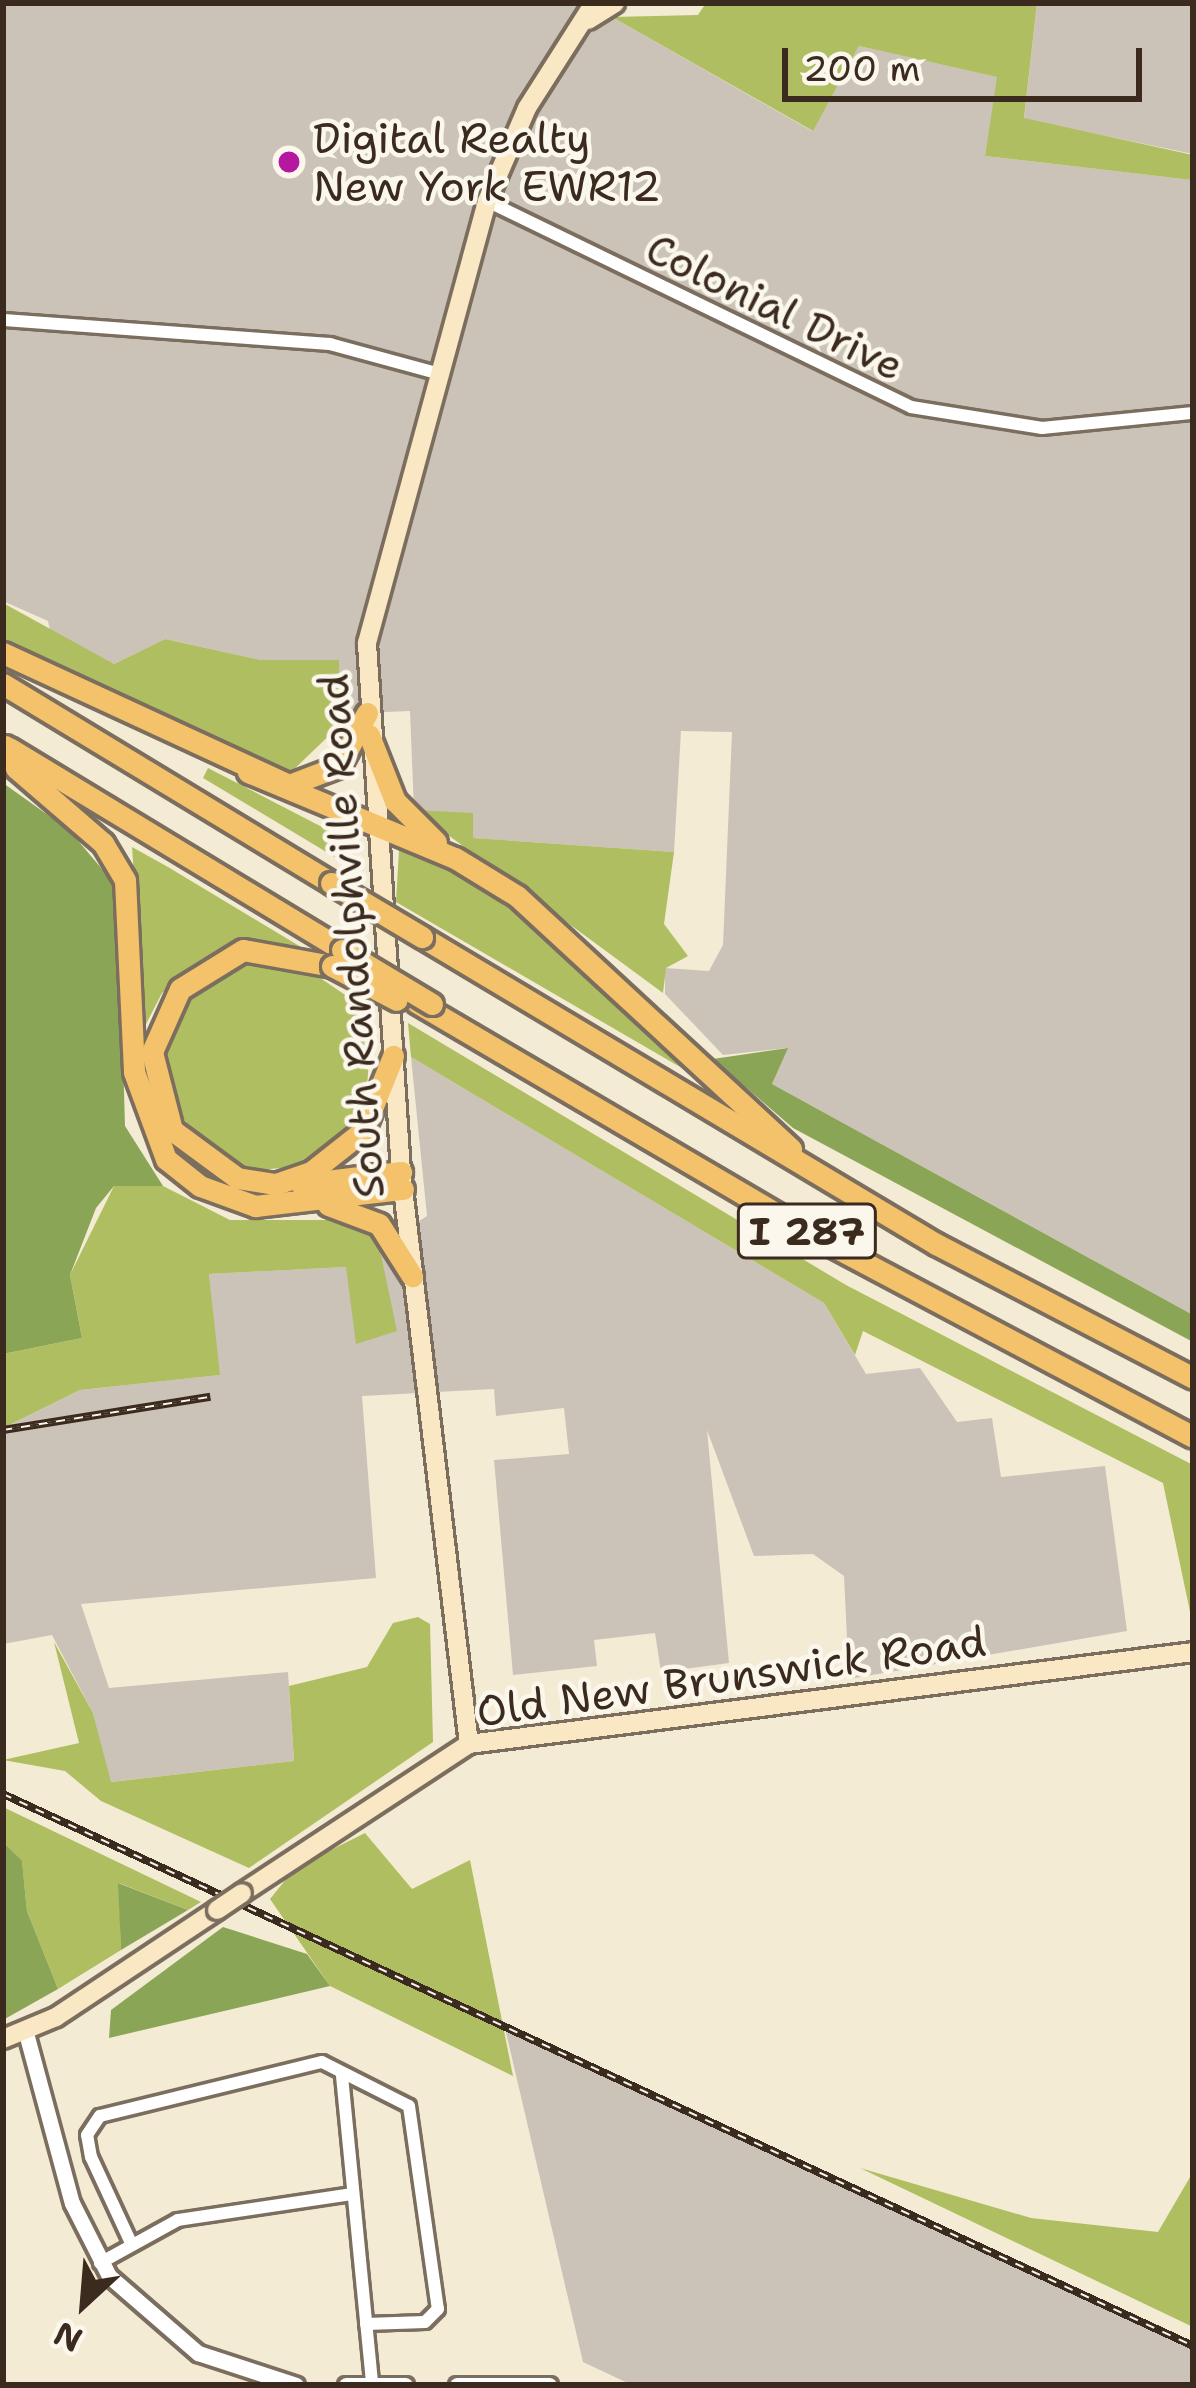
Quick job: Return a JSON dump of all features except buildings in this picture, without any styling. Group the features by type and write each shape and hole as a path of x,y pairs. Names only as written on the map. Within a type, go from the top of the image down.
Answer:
{"highway":[{"path":"3,653 373,833 455,858"},
{"name":"I 287","path":"3,684 825,1179 1193,1378"},
{"path":"248,772 289,784 327,776 368,724"},
{"path":"368,724 394,801 455,858 581,944 825,1179"},
{"path":"4,745 16,768 95,833 125,880 134,1072 155,1144 217,1195 321,1204 380,1224 412,1276"},
{"name":"I 287","path":"4,745 337,958 432,1004 827,1244 1193,1437"},
{"path":"337,958 243,950 192,977 158,1027 155,1087 182,1144 216,1170 276,1184 402,1180"},
{"path":"276,1184 351,1146 392,1056"},
{"path":"321,1204 402,1180"}],"main road":[{"name":"South Randolphville Road","path":"469,1744 402,1180 373,833 368,724 371,603 487,201 527,108 591,12 615,3"},
{"name":"Old New Brunswick Road","path":"3,2039 26,2033 469,1744 1193,1652"}],"street":[{"name":"Colonial Drive","path":"487,201 911,407 1042,428 1193,413"},
{"path":"3,320 330,344 437,373"},
{"path":"26,2033 72,2203 100,2264 170,2336 277,2384 296,2385"},
{"path":"131,2243 91,2157 87,2135 100,2116 301,2062 342,2076 409,2106 438,2309 425,2322 366,2324"},
{"path":"342,2076 372,2384"},
{"path":"100,2264 131,2243 220,2209 352,2194"},
{"path":"346,2385 405,2385"},
{"path":"457,2385 549,2385"}],"shaded area":[{"path":"3,3 606,3 612,17 812,131 859,46 998,77 985,156 1193,180 1193,1315 772,1084 787,1048 723,1055 665,994 665,968 709,971 723,945 732,732 681,731 674,852 472,838 414,810 410,711 340,714 338,660 261,660 165,639 114,664 52,639 48,621 3,601"},
{"path":"1037,3 1193,3 1193,154 1024,119"},
{"path":"411,1057 824,1303 866,1374 920,1368 957,1422 992,1418 1001,1477 1105,1466 1127,1631 849,1679 844,1576 813,1554 754,1556 707,1430 729,1663 661,1672 655,1633 594,1640 597,1666 513,1675 494,1460 569,1454 564,1408 496,1416 494,1389 362,1396 376,1578 81,1604 109,1688 288,1672 294,1761 110,1782 93,1713 52,1635 3,1644 3,1428 80,1390 219,1375 209,1274 346,1267 427,1216"},
{"path":"504,2024 1193,2348 1193,2385 632,2385 583,2362"}],"green space":[{"path":"706,3 1037,3 1024,118 1193,155 1193,222 1192,180 985,156 997,77 859,46 813,131 612,17 698,15"},
{"path":"3,603 114,664 165,639 261,660 339,660 339,726 288,775 3,639"},
{"path":"208,768 349,841 348,865 203,778"},
{"path":"3,783 69,830 118,888 125,1126 163,1186 114,1186 96,1208 70,1275 82,1338 3,1354"},
{"path":"414,810 473,813 473,838 674,852 664,924 688,956 666,968 663,993"},
{"path":"132,847 301,947 218,952 162,993 145,1026"},
{"path":"399,850 444,863 548,936 699,1078 396,902"},
{"path":"241,960 295,961 372,1013 365,1118 303,1166 247,1171 207,1152 164,1091 162,1041 190,988"},
{"path":"408,1023 846,1285 1193,1465 1193,1626 1163,1483 863,1331 855,1355 824,1303 411,1057"},
{"path":"788,1048 772,1084 1193,1315 1193,1342 793,1128 713,1059"},
{"path":"114,1186 163,1186 230,1220 354,1220 377,1236 397,1331 356,1344 346,1267 209,1274 220,1375 80,1390 3,1428 3,1354 82,1338 70,1275"},
{"path":"418,1617 430,1624 433,1742 249,1868 101,1801 65,1771 3,1760 79,1743 54,1642 93,1713 111,1782 294,1761 289,1686 367,1667 393,1623"},
{"path":"3,1807 201,1902 188,1910 119,1883 121,1950 58,1989 27,1911 22,1862 3,1842"},
{"path":"365,1833 412,1889 470,1860 513,2076 330,1986 270,1899 295,1868"},
{"path":"3,1842 22,1861 27,1911 58,1989 3,2020"},
{"path":"118,1883 188,1910 121,1950"},
{"path":"223,1927 307,1954 330,1986 109,2038 111,2010"},
{"path":"860,2168 1031,2218 1158,2232 1193,2172 1193,2327"}],"railway":[{"path":"3,1430 210,1397"},
{"path":"3,1794 1193,2346"}],"place":[{"name":"Digital Realty New York EWR12","path":"289,162"}]}
